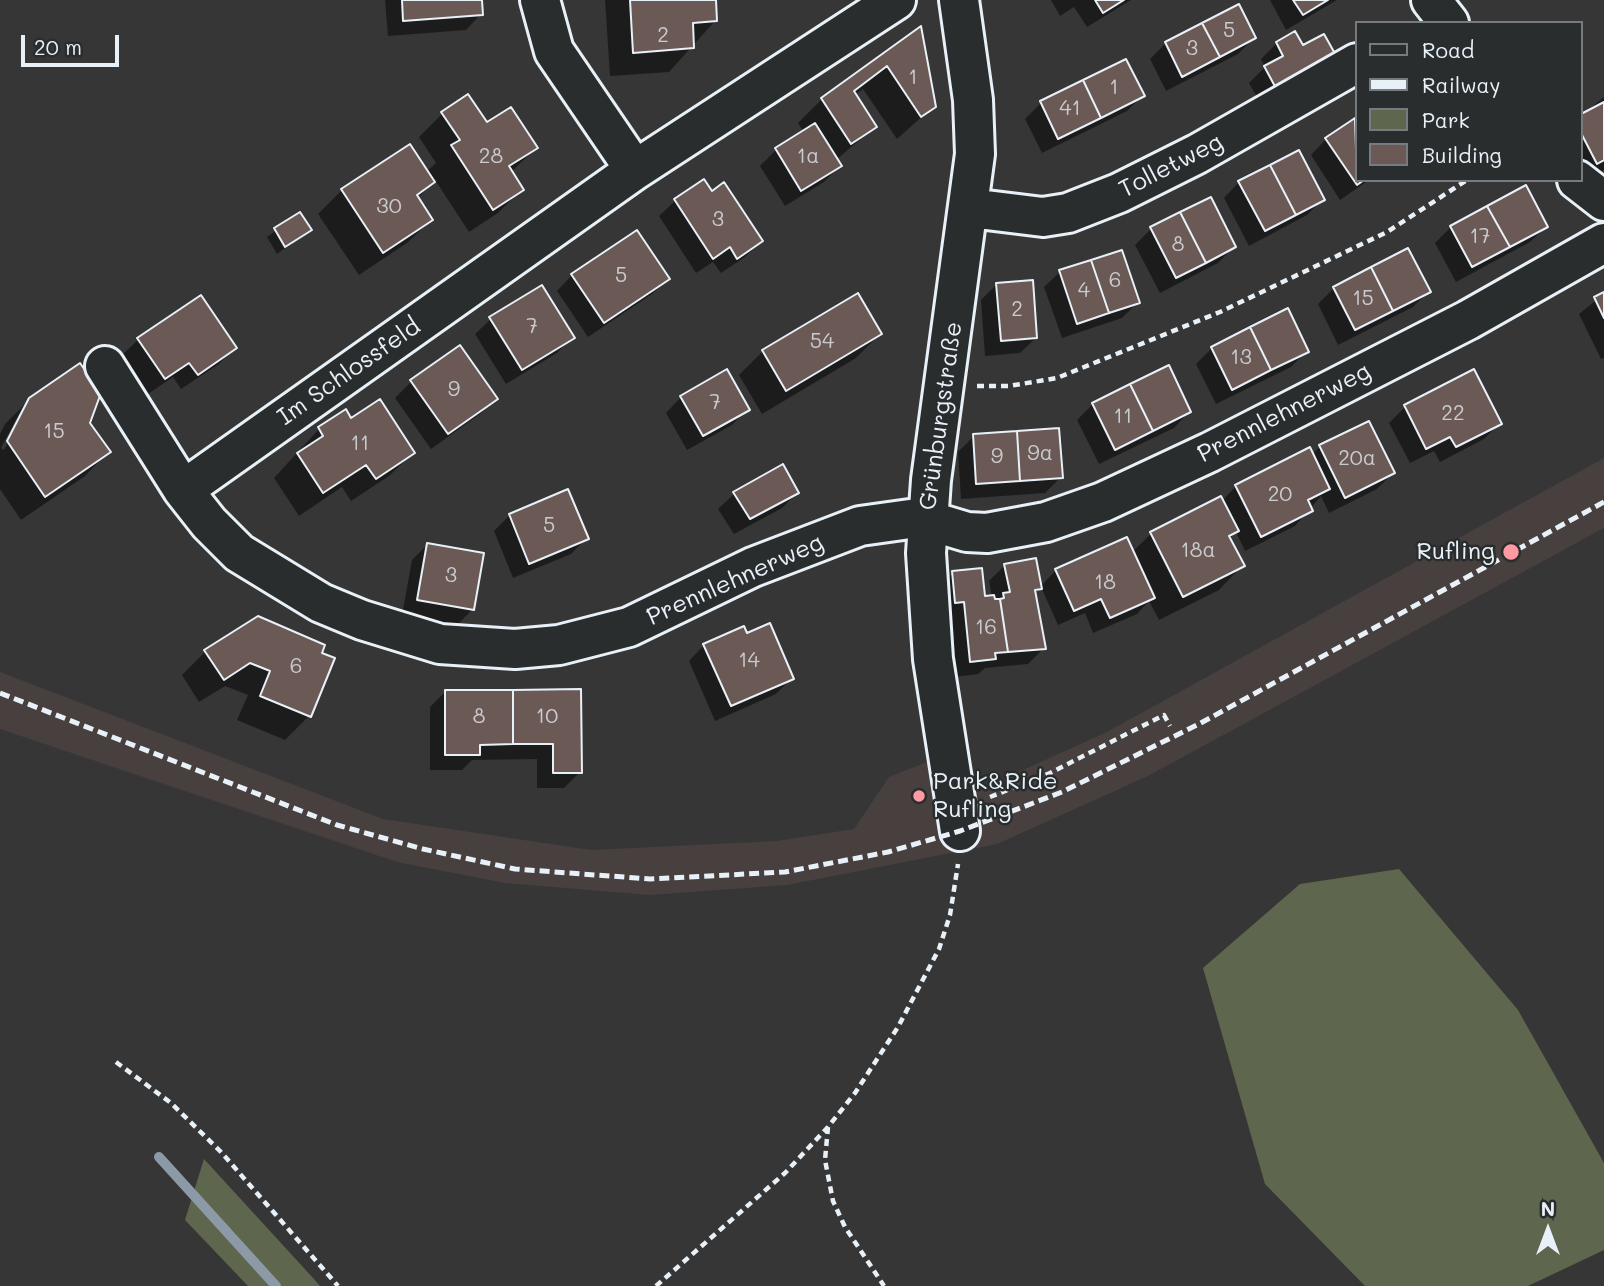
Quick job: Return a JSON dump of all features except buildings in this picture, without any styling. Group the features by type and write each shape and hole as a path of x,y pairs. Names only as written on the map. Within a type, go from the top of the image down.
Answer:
{"street":[{"path":"540,0 554,51 635,170"},
{"name":"Im Schlossfeld","path":"183,490 635,170 896,0"},
{"name":"Grünburgstraße","path":"958,821 931,633 927,520 975,154 974,100 959,0"},
{"name":"Tolletweg","path":"970,208 1043,217 1068,213 1119,193 1196,154 1356,64"},
{"path":"1580,182 1604,201"},
{"name":"Prennlehnerweg","path":"183,490 209,523 239,553 321,603 440,644 475,648 559,645 597,637 663,613 753,567 811,543 891,520 927,520 953,530 987,533 1046,522 1103,502 1468,320 1604,243"},
{"path":"105,366 183,490"}],"path":[{"path":"945,382 982,387 1009,386 1080,371 1220,312 1362,244 1423,211 1464,182"},
{"path":"656,1286 785,1173 828,1127 898,1027 939,949 957,881 958,821 1164,715 1170,726"},
{"path":"116,1062 171,1103 220,1152 338,1286"},
{"path":"828,1127 825,1160 833,1201 845,1227 884,1286"}],"shaded area":[{"path":"1604,458 1604,528 1148,776 997,844 787,885 650,895 505,883 397,862 0,729 0,672 383,819 591,850 777,841 854,829 889,777 940,757 950,803 1105,733"}],"green space":[{"path":"1399,869 1518,1010 1604,1163 1604,1250 1528,1286 1365,1286 1265,1184 1203,968 1300,884"},
{"path":"204,1159 320,1286 248,1286 185,1220"}],"waterway":[{"path":"159,1157 276,1286"}],"railway":[{"path":"0,693 337,825 423,849 515,869 650,879 785,872 888,852 960,831 1062,792 1199,724 1604,502"}],"place":[{"name":"Rufling","path":"1511,552"},
{"name":"Park&Ride Rufling","path":"919,796"}]}
